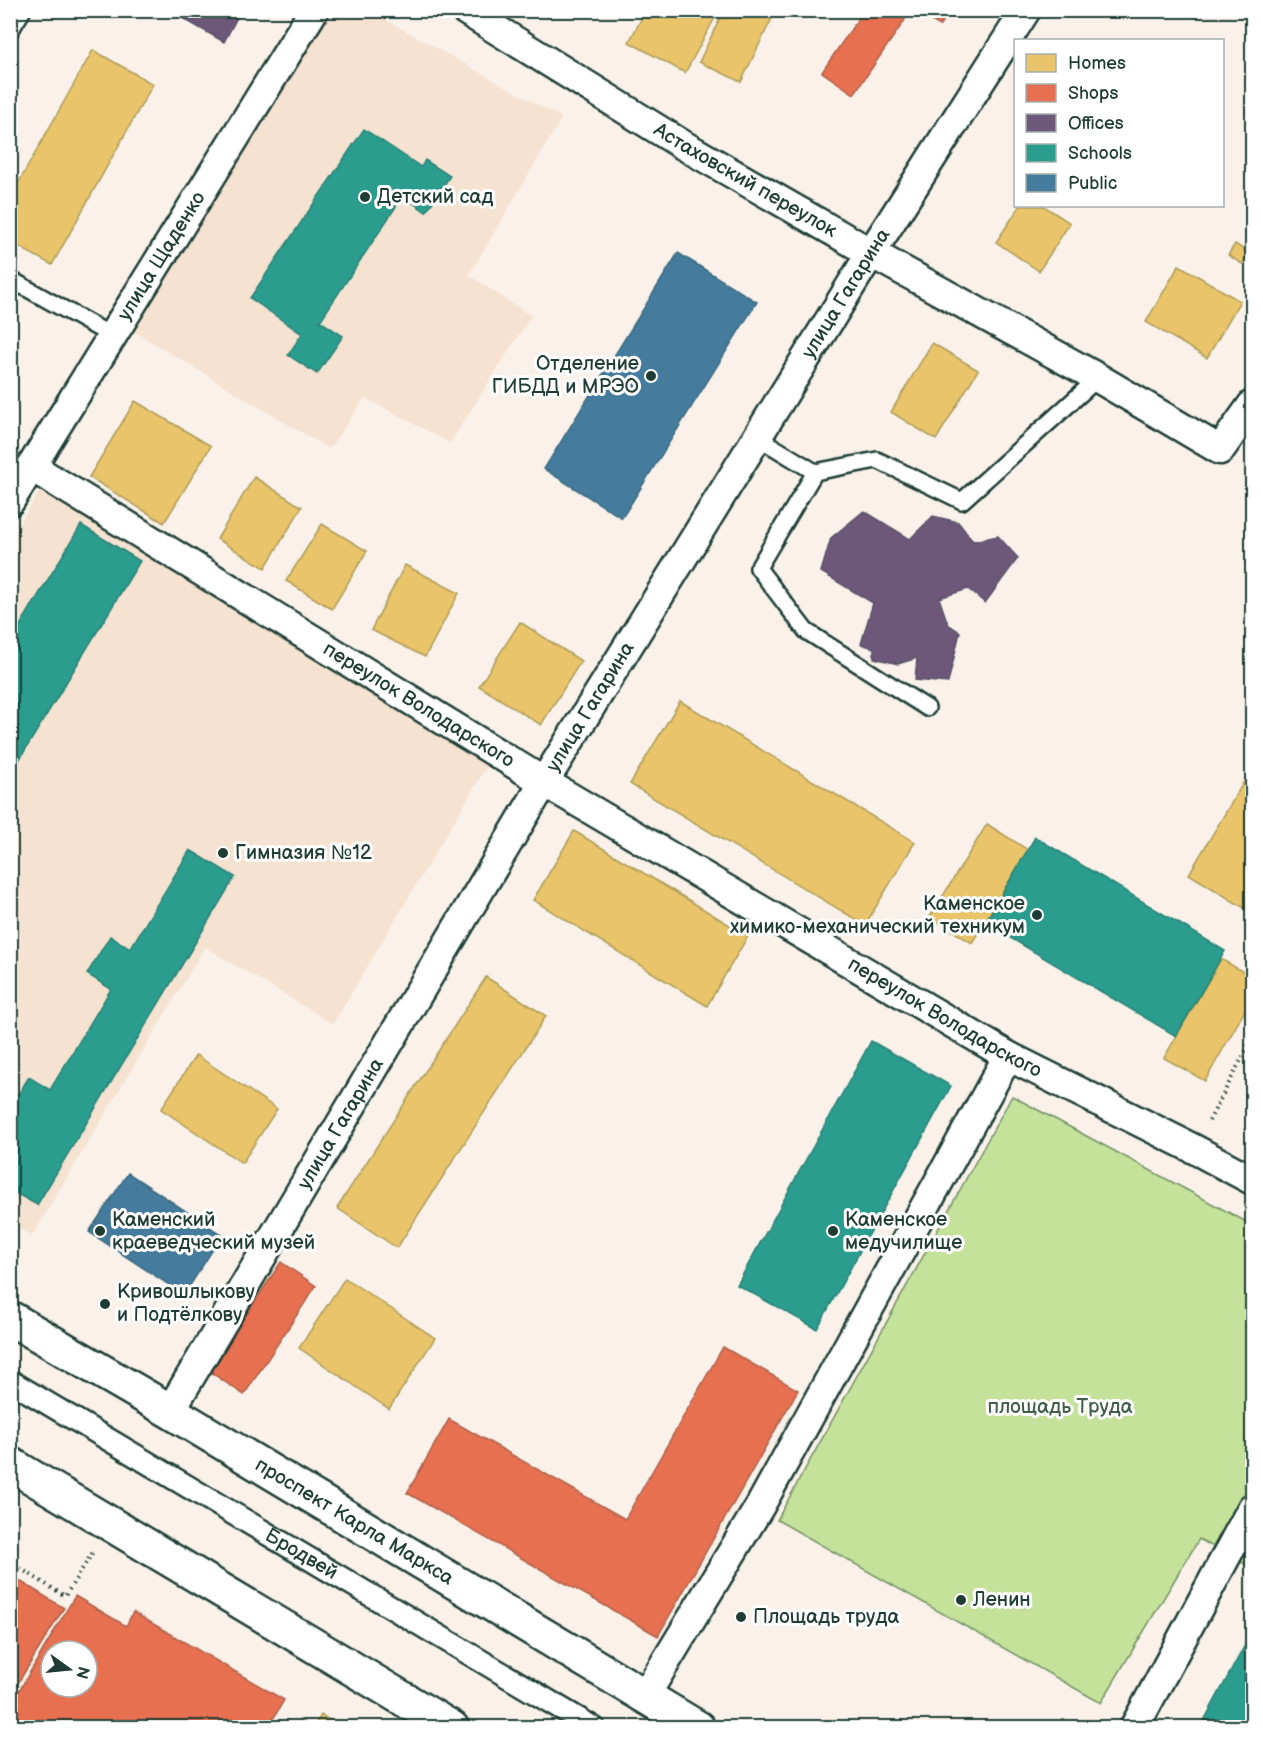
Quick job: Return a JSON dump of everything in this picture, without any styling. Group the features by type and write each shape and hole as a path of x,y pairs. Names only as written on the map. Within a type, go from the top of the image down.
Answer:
{"street":[{"name":"улица Щаденко","path":"10,501 314,10"},
{"name":"Астаховский переулок","path":"465,10 683,145 871,253 1098,378 1220,450 1252,405"},
{"name":"улица Гагарина","path":"170,1411 544,782 871,253 1026,10"},
{"name":"переулок Володарского","path":"32,467 544,782 1008,1056 1252,1180"},
{"path":"645,1696 760,1506 1008,1056"},
{"name":"проспект Карла Маркса","path":"10,1318 170,1411 698,1728"},
{"name":"Бродвей","path":"10,1381 594,1728"},
{"path":"10,1464 452,1728"},
{"path":"1134,1728 1250,1517"}],"lane":[{"path":"10,31 22,10"},
{"path":"10,279 112,336"},
{"path":"757,437 815,472 878,460 962,501 1098,378"},
{"path":"815,472 758,568 806,631 927,708"}],"path":[{"path":"1194,1149 1252,1039"},
{"path":"10,1562 65,1596 111,1524"}],"shaded area":[{"name":"Детский сад","path":"329,11 370,11 562,118 469,275 531,316 450,443 365,398 329,449 132,330"},
{"name":"Гимназия №12","path":"42,487 492,758 333,1024 205,947 32,1236 10,1223 10,539"}],"green space":[{"name":"площадь Труда","path":"1012,1096 1252,1225 1252,1568 1199,1539 1101,1703 777,1520"}],"building: Homes":[{"path":"646,10 707,10 716,16 685,73 629,42"},
{"path":"724,10 776,10 741,82 699,62"},
{"path":"93,50 153,84 52,265 10,242 10,198"},
{"path":"1019,207 1046,207 1070,223 1039,271 996,242"},
{"path":"1235,244 1249,253 1242,264 1228,255"},
{"path":"1179,265 1240,301 1207,358 1146,322"},
{"path":"932,343 978,370 936,440 891,412"},
{"path":"135,401 211,446 164,523 89,477"},
{"path":"254,477 302,507 265,568 217,539"},
{"path":"322,524 367,551 332,609 286,581"},
{"path":"405,565 459,593 425,657 371,630"},
{"path":"520,622 581,661 541,725 479,686"},
{"path":"680,701 915,842 865,925 630,784"},
{"path":"1252,768 1252,913 1189,874"},
{"path":"987,824 1028,850 972,943 930,917"},
{"path":"574,831 748,936 707,1006 533,900"},
{"path":"1221,959 1252,977 1252,998 1205,1081 1164,1058"},
{"path":"486,977 546,1016 397,1248 337,1208"},
{"path":"196,1055 277,1109 242,1163 161,1109"},
{"path":"345,1278 435,1338 389,1409 299,1348"},
{"path":"321,1715 343,1728 313,1728"}],"building: Shops":[{"path":"864,10 891,10 905,20 854,94 822,72"},
{"path":"913,10 949,10 940,26"},
{"path":"281,1262 316,1286 244,1395 209,1371"},
{"path":"723,1347 798,1390 658,1636 407,1493 449,1419 625,1519"},
{"path":"10,1575 64,1608 45,1639 39,1639 39,1649 10,1696"},
{"path":"75,1596 126,1626 133,1612 284,1700 268,1728 18,1728 10,1723 10,1706 39,1657 39,1699 99,1699 99,1639 50,1639"}],"building: Offices":[{"path":"168,10 241,10 224,42"},
{"path":"864,511 910,539 933,516 958,522 973,541 998,536 1018,558 985,603 968,589 939,598 948,624 960,632 948,683 915,680 917,658 898,664 874,658 874,648 861,644 873,603 821,572 831,538"}],"building: Schools":[{"path":"364,129 421,167 425,160 450,176 426,212 403,196 320,321 343,336 317,374 288,355 302,334 250,298"},
{"path":"81,525 140,561 10,775 10,642"},
{"path":"1035,837 1225,951 1176,1036 985,923"},
{"path":"190,850 235,877 37,1205 10,1190 10,1107 29,1077 50,1090 111,989 87,974 110,936 130,949"},
{"path":"871,1041 951,1086 817,1329 737,1285"},
{"path":"1252,1632 1252,1728 1200,1728"}],"building: Public":[{"path":"678,253 757,302 622,518 544,469"},
{"path":"128,1173 222,1235 184,1295 89,1232"}],"place":[{"name":"Детский сад","path":"365,197"},
{"name":"Отделение ГИБДД и МРЭО","path":"651,376"},
{"name":"Гимназия №12","path":"223,853"},
{"name":"Каменское химико-механический техникум","path":"1037,915"},
{"name":"Каменский краеведческий музей","path":"100,1231"},
{"name":"Каменское медучилище","path":"833,1231"},
{"name":"Кривошлыкову и Подтёлкову","path":"105,1304"},
{"name":"Ленин","path":"961,1600"},
{"name":"Площадь труда","path":"741,1617"}]}
